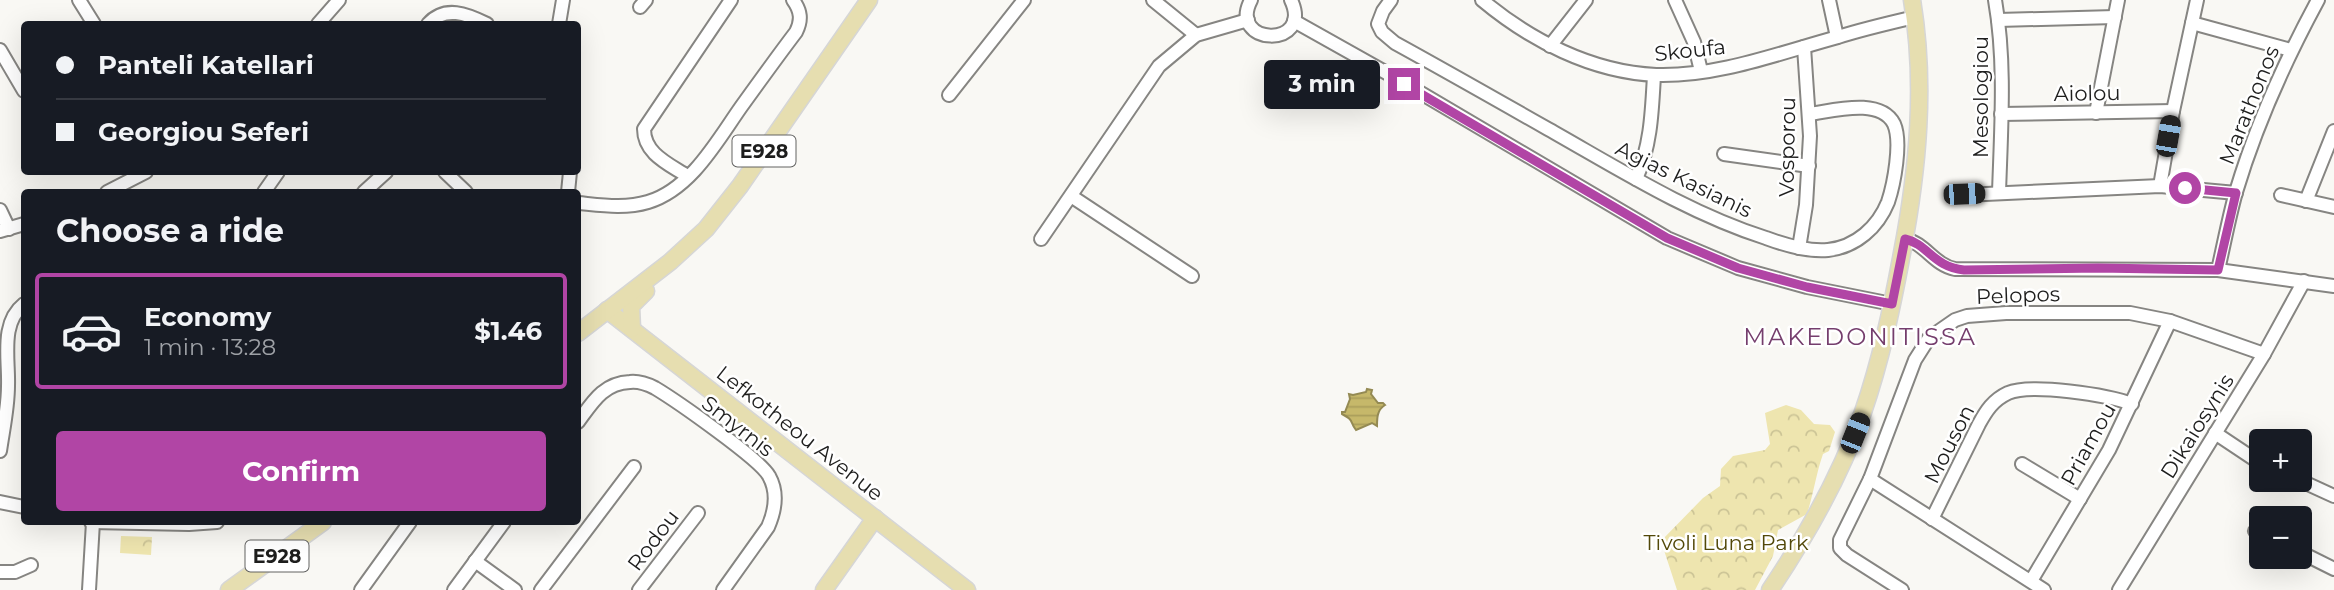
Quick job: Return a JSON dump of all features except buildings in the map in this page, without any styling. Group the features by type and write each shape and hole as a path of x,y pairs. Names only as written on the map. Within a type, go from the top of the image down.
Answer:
{"main road":[{"name":"E928","path":"581,330 677,256 706,229 740,186 869,0"},
{"path":"1770,590 1814,519 1847,452 1875,376 1892,304 1917,167 1920,92 1912,0"},
{"path":"632,329 631,306 672,269 677,262 677,256"},
{"name":"Lefkotheou Avenue","path":"607,310 967,590"},
{"path":"581,331 603,324 648,342"},
{"path":"824,590 875,518"},
{"name":"E928","path":"229,590 319,525"}],"street":[{"path":"79,0 92,21"},
{"path":"321,21 339,0"},
{"path":"560,21 563,0"},
{"path":"687,176 651,152 645,142 645,124 731,0"},
{"path":"581,203 623,206 645,203 664,195 687,176 708,154 796,32 800,11 793,0"},
{"path":"949,95 1024,0"},
{"path":"1153,0 1196,35"},
{"path":"1251,0 1248,20 1256,32 1270,37 1284,33 1294,21 1295,8 1291,0"},
{"name":"Agias Kasianis","path":"1391,0 1378,24 1387,37 1689,208 1799,248 1829,250 1848,245 1865,234 1877,222 1886,207 1896,166 1895,127 1886,115 1873,109 1809,114"},
{"name":"Skoufa","path":"1482,0 1525,32 1550,46 1598,64 1654,75 1723,68 1915,17"},
{"path":"1550,46 1586,0"},
{"path":"1675,0 1694,42 1701,71"},
{"path":"1829,0 1837,37"},
{"name":"Mesologiou","path":"1995,0 2001,114 1999,193"},
{"path":"2096,113 2118,0"},
{"path":"2160,186 2197,0"},
{"name":"Marathonos","path":"2218,270 2236,193 2264,113 2291,50 2318,0"},
{"path":"432,21 439,15 453,13 472,16 481,21"},
{"path":"1998,20 2115,17"},
{"path":"1041,239 1159,66 1196,35 1248,20"},
{"path":"1294,21 1667,238 1749,272 1892,304"},
{"path":"2192,23 2291,50"},
{"name":"Vosporou","path":"1799,248 1810,166 1804,47"},
{"path":"0,50 21,86"},
{"path":"1636,179 1647,152 1654,75"},
{"name":"Aiolou","path":"2001,114 2173,111"},
{"path":"2306,201 2334,131"},
{"path":"1724,154 1810,166"},
{"path":"113,189 140,175"},
{"path":"368,189 383,175"},
{"path":"448,175 463,189"},
{"path":"1964,194 2160,186 2236,193"},
{"path":"1071,195 1192,276"},
{"path":"2281,195 2334,207"},
{"path":"0,210 4,230 21,225"},
{"path":"1905,239 1918,244 1944,266 1964,270 2218,270 2334,286"},
{"name":"Dikaiosynis","path":"2119,590 2264,354 2304,281"},
{"path":"0,451 8,387 8,332 14,314 21,307"},
{"name":"Pelopos","path":"1902,590 1847,555 1839,544 1870,479 1915,360 1928,338 1955,320 1966,316 2006,313 2130,313 2170,321 2264,354"},
{"name":"Priamou","path":"2031,581 2132,404 2170,321"},
{"name":"Smyrnis","path":"581,418 606,388 620,383 644,383 657,389 765,469 774,486 772,516 768,527 723,590"},
{"name":"Mouson","path":"1932,519 1987,410 1999,398 2010,392 2033,389 2113,397 2132,404"},
{"path":"2215,433 2249,456"},
{"path":"2022,464 2080,499"},
{"path":"541,590 634,467"},
{"path":"1870,479 2045,590"},
{"path":"2312,486 2334,496"},
{"path":"0,502 21,506"},
{"name":"Rodou","path":"639,590 698,513"},
{"path":"89,590 92,525"},
{"path":"361,590 408,525"},
{"path":"454,590 502,525"},
{"path":"2312,558 2334,569"},
{"path":"475,561 515,590"},
{"path":"0,572 15,572 31,565"}],"green space":[{"name":"Tivoli Luna Park","path":"1786,405 1801,410 1814,424 1830,425 1835,432 1829,451 1823,454 1807,514 1778,530 1773,556 1755,590 1677,590 1661,541 1703,498 1720,486 1721,469 1733,456 1765,450 1770,444 1765,413"},
{"path":"121,536 152,537 151,555 120,553"}],"shaded area":[{"path":"1367,389 1372,390 1371,394 1378,403 1385,405 1377,417 1377,426 1372,423 1356,430 1342,412 1345,412 1349,394 1366,392"}],"district":[{"name":"MAKEDONITISSA","path":"1860,336"}],"route":[{"path":"1404,84 1667,238 1738,268 1807,287 1892,304 1905,239 1918,244 1944,266 1964,270 2218,270 2236,193 2185,188"}]}
